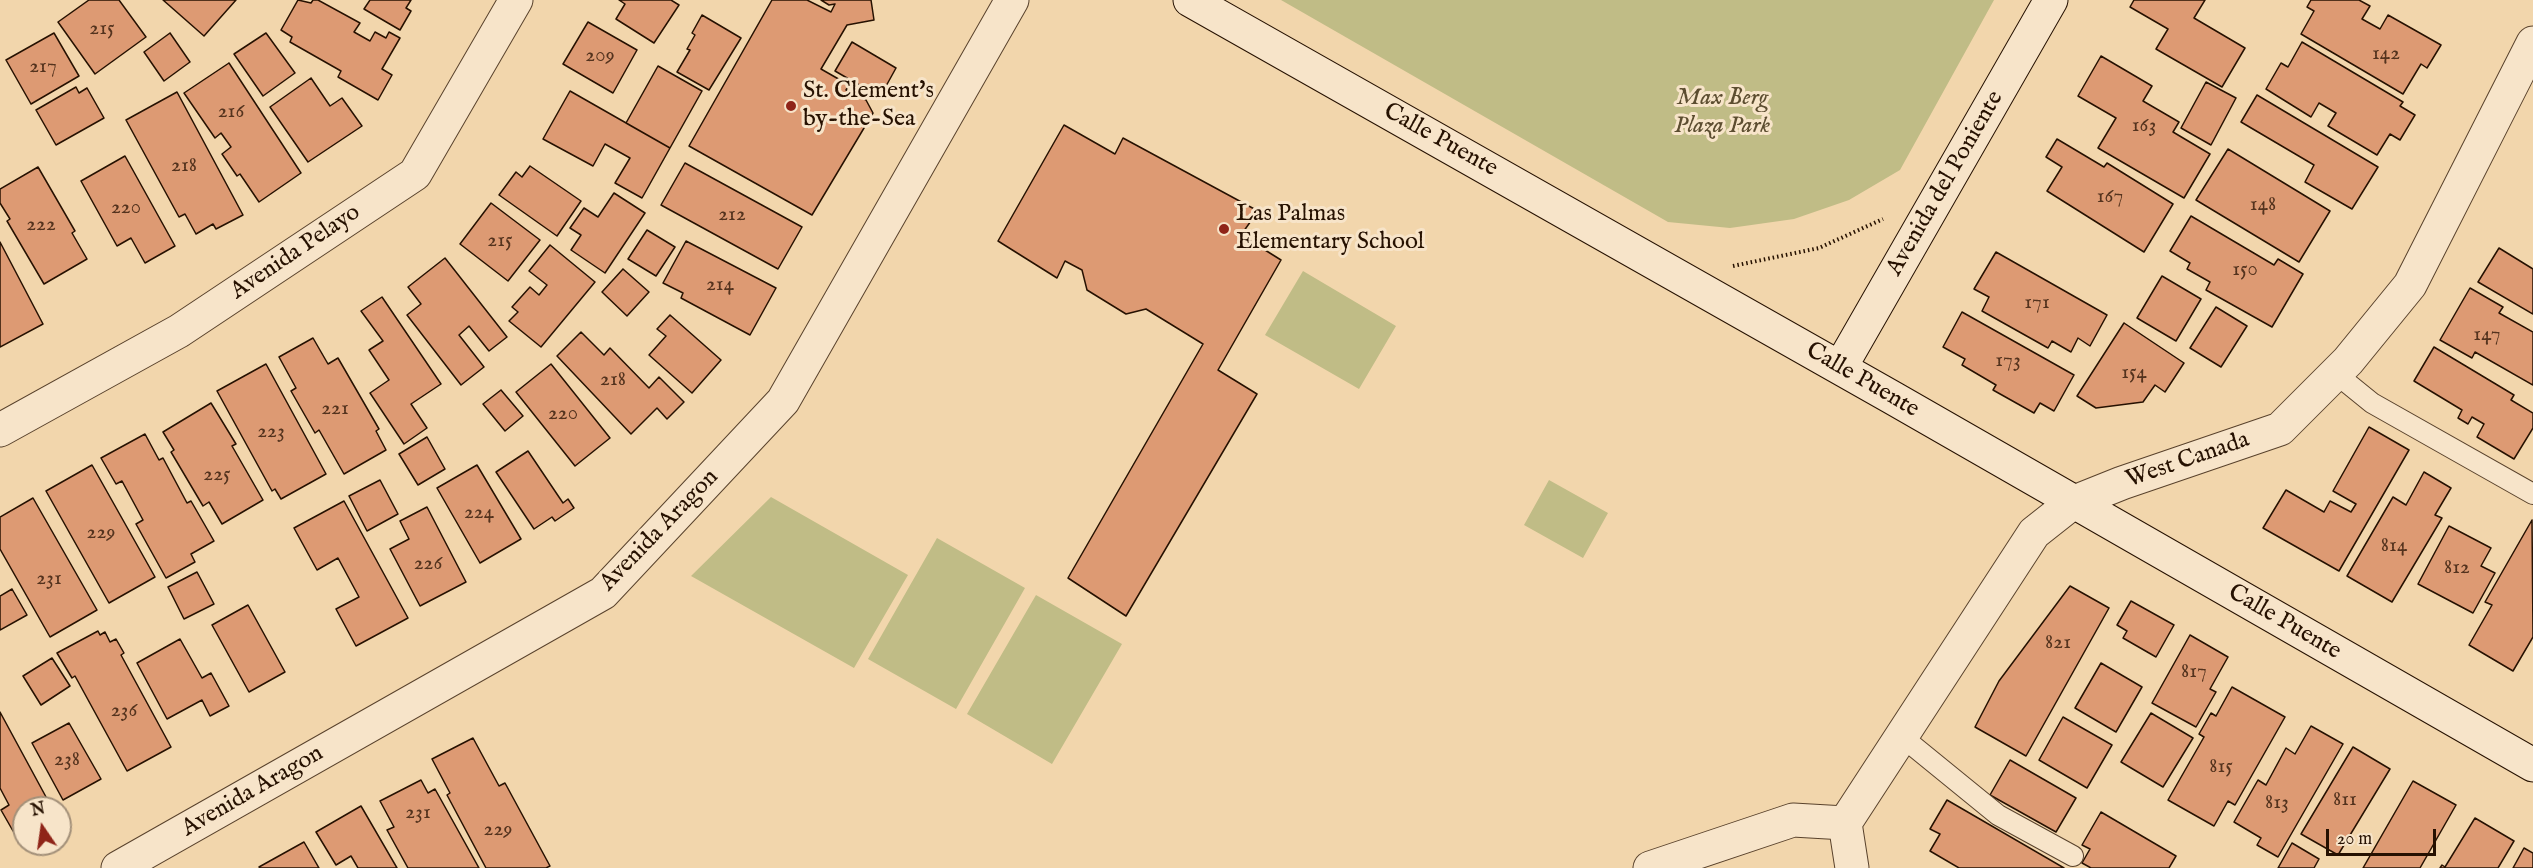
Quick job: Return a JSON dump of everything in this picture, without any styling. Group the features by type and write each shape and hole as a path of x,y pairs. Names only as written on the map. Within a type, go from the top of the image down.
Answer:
{"street":[{"name":"Avenida Pelayo","path":"0,430 179,331 416,174 516,0"},
{"name":"Avenida Aragon","path":"118,868 603,593 783,400 1012,0"},
{"name":"Calle Puente","path":"1190,0 1840,368 2072,503 2533,765"},
{"name":"Avenida del Poniente","path":"1840,368 2051,0"},
{"name":"West Canada","path":"1845,823 2034,533 2072,503 2122,483 2280,429 2335,373 2410,285 2533,43"},
{"path":"1650,868 1793,820 1845,823 1852,868"}],"lane":[{"path":"2335,373 2372,403 2533,494"},
{"path":"1901,736 1998,815 2073,856"}],"path":[{"path":"1724,266 1819,248 1883,219 1893,212"}],"green space":[{"name":"Max Berg Plaza Park","path":"1281,0 1994,0 1900,170 1849,200 1794,219 1730,228 1668,222"},
{"path":"1303,271 1396,326 1359,389 1265,335"},
{"path":"1549,480 1608,513 1583,558 1524,525"},
{"path":"771,497 908,575 854,668 691,576"},
{"path":"937,538 1025,588 956,709 868,659"},
{"path":"1036,595 1122,644 1052,764 967,714"}],"building":[{"path":"89,0 119,0 146,37 95,74 58,22"},
{"path":"163,0 236,0 204,36"},
{"path":"298,0 311,3 313,0 318,0 360,23 354,32 370,41 375,32 386,38 389,32 400,38 382,69 392,75 378,100 338,77 341,71 290,42 292,37 281,30"},
{"path":"370,0 411,0 406,8 411,11 400,30 364,9"},
{"path":"619,0 671,0 679,5 654,43 616,19 625,4"},
{"name":"St. Clement's by-the-Sea","path":"772,0 807,0 831,12 835,4 829,5 821,0 871,0 874,20 847,25 821,69 849,85 846,90 866,100 873,113 812,215 689,146"},
{"path":"2134,0 2205,0 2194,18 2245,48 2222,87 2156,49 2168,29 2130,7"},
{"path":"2311,0 2359,0 2370,6 2362,19 2380,29 2388,15 2441,45 2427,68 2421,64 2403,94 2301,34 2314,11 2307,7"},
{"path":"702,15 741,38 709,90 677,72 690,50 687,49 695,35 692,33"},
{"path":"588,22 637,50 613,93 563,64"},
{"path":"54,33 79,76 31,104 6,60"},
{"path":"170,33 190,62 164,81 144,52"},
{"path":"266,33 295,73 263,96 234,54"},
{"path":"852,42 896,68 880,97 835,71"},
{"path":"2302,42 2403,102 2400,106 2415,115 2400,140 2390,134 2377,155 2328,126 2336,113 2319,103 2311,117 2266,89 2281,63 2288,67"},
{"path":"2101,56 2152,86 2143,101 2179,122 2173,132 2210,154 2184,198 2098,148 2116,118 2078,96"},
{"path":"229,63 301,173 259,202 240,174 237,176 222,154 231,147 221,133 215,138 184,93"},
{"path":"658,66 702,91 670,148 626,123"},
{"path":"311,78 330,106 342,98 362,126 308,162 270,107"},
{"path":"2206,82 2236,98 2211,145 2181,128"},
{"path":"76,87 79,93 87,88 104,118 56,145 36,110"},
{"path":"570,91 670,148 642,198 615,183 630,158 605,144 593,166 543,139"},
{"path":"177,92 243,215 216,229 213,224 196,234 185,214 179,217 126,120"},
{"path":"2257,95 2378,167 2352,209 2305,182 2314,165 2241,122"},
{"path":"1064,125 1115,154 1123,138 1258,211 1241,235 1281,260 1218,370 1257,394 1126,616 1068,578 1203,344 1146,309 1126,314 1087,290 1082,270 1065,261 1057,278 998,241"},
{"path":"2057,139 2104,167 2107,163 2173,204 2144,252 2047,191 2062,167 2046,157"},
{"path":"2228,149 2330,211 2299,262 2196,200"},
{"path":"125,156 175,246 145,263 131,238 117,246 81,181"},
{"path":"685,163 802,227 778,269 661,205"},
{"path":"530,166 581,201 557,236 499,195 516,172 522,177"},
{"path":"38,167 75,231 72,233 87,259 44,284 7,221 10,219 0,203 0,189"},
{"path":"614,193 645,213 605,273 571,250 581,235 570,228 584,208 598,217"},
{"path":"491,203 540,240 508,281 460,244"},
{"path":"2191,216 2274,265 2278,259 2303,274 2272,327 2206,290 2210,282 2187,269 2190,263 2170,251"},
{"path":"647,230 675,247 656,276 628,259"},
{"path":"686,241 776,288 750,335 681,298 683,293 663,283"},
{"path":"0,242 43,324 0,347"},
{"path":"550,245 595,282 541,347 509,321 518,312 512,307 530,287 539,295 547,285 529,271"},
{"path":"2499,248 2533,269 2533,314 2478,282"},
{"path":"1996,252 2107,315 2090,346 2078,338 2071,352 2052,341 2048,348 1982,311 1989,297 1974,289"},
{"path":"445,258 507,337 489,351 469,326 459,335 484,367 461,385 407,315 421,304 408,287"},
{"path":"623,269 649,292 627,316 602,292"},
{"path":"2162,276 2201,299 2176,341 2137,318"},
{"path":"2470,288 2503,307 2499,313 2533,332 2533,385 2475,352 2472,358 2440,340"},
{"path":"382,297 441,384 411,404 427,428 404,444 370,393 389,380 369,350 383,341 361,311"},
{"path":"2216,307 2247,326 2221,367 2190,348"},
{"path":"1962,312 2074,375 2054,411 2040,403 2034,413 1993,390 1996,385 1962,365 1965,359 1943,347"},
{"path":"670,315 721,360 692,393 649,355 666,336 657,329"},
{"path":"2124,323 2184,363 2165,392 2155,385 2143,402 2096,408 2077,396"},
{"path":"581,332 604,355 610,348 649,388 659,377 684,402 667,419 657,408 631,434 557,356"},
{"path":"313,338 328,364 338,358 379,429 376,431 386,450 344,474 319,430 315,433 291,391 296,388 279,357"},
{"path":"2434,347 2514,395 2511,400 2533,413 2533,428 2514,459 2477,437 2484,424 2472,417 2468,424 2458,418 2462,410 2414,381"},
{"path":"266,364 326,474 281,499 275,489 272,491 217,391"},
{"path":"551,364 610,438 575,466 516,392"},
{"path":"501,390 523,416 505,431 483,404"},
{"path":"211,403 236,444 232,446 263,500 222,524 209,502 203,506 171,452 174,450 163,432"},
{"path":"2369,427 2409,450 2339,571 2263,528 2286,490 2324,512 2330,501 2351,512 2356,504 2333,491"},
{"path":"145,434 159,460 163,458 187,503 191,501 214,541 191,554 195,562 166,578 136,524 143,520 122,481 116,484 101,458"},
{"path":"427,437 445,469 418,485 399,454"},
{"path":"528,451 563,503 568,499 574,508 555,521 552,517 534,529 496,472"},
{"path":"92,465 155,577 109,603 46,491"},
{"path":"477,465 521,539 480,563 437,488"},
{"path":"2424,472 2451,488 2435,515 2442,518 2392,602 2347,576 2393,497 2406,505"},
{"path":"380,480 398,514 367,531 349,496"},
{"path":"33,498 97,610 50,637 0,549 0,517"},
{"path":"344,501 408,618 356,646 336,609 359,597 338,558 317,570 294,528"},
{"path":"427,507 466,582 420,606 390,549 409,539 400,521"},
{"path":"2532,520 2533,637 2513,671 2469,645 2492,605 2485,602"},
{"path":"2449,526 2491,548 2481,566 2495,573 2473,613 2418,584"},
{"path":"197,572 214,604 184,619 168,587"},
{"path":"2070,586 2109,608 2026,756 1975,727 1999,681"},
{"path":"12,589 27,615 0,630 0,596"},
{"path":"2131,601 2174,625 2156,657 2123,638 2127,631 2117,625"},
{"path":"248,605 285,672 249,692 212,625"},
{"path":"98,631 100,635 105,632 110,642 116,639 124,653 121,655 171,747 127,771 75,676 72,678 57,653"},
{"path":"2190,635 2228,657 2210,689 2216,692 2196,727 2152,703"},
{"path":"180,639 202,678 211,673 229,706 210,716 202,700 167,719 137,663"},
{"path":"52,658 70,686 41,705 23,676"},
{"path":"2101,663 2142,687 2116,732 2075,708"},
{"path":"2232,687 2285,717 2235,805 2228,801 2214,826 2168,800 2204,737 2199,734 2211,713 2216,716"},
{"path":"0,712 46,796 12,796 12,829 1,810 9,805 0,788"},
{"path":"2151,713 2193,738 2163,787 2121,762"},
{"path":"2063,717 2112,745 2087,788 2039,760"},
{"path":"69,723 101,779 70,796 61,796 32,743"},
{"path":"2311,726 2343,744 2278,857 2257,845 2261,838 2234,822 2258,780 2266,785 2286,748 2295,754"},
{"path":"473,738 499,786 505,783 550,866 546,868 486,868 447,795 450,793 432,759"},
{"path":"2353,747 2390,769 2338,855 2301,834"},
{"path":"2010,760 2076,798 2056,832 1990,795"},
{"path":"421,780 428,793 435,789 479,868 408,868 387,830 394,827 380,801"},
{"path":"2413,781 2456,805 2420,868 2363,868"},
{"path":"1947,800 2064,868 1959,868 1930,851 1940,834 1930,829"},
{"path":"361,806 397,868 358,868 351,856 336,865 316,832"},
{"path":"2101,812 2176,856 2169,868 2091,868 2082,863 2090,849 2082,845"},
{"path":"2475,818 2514,841 2498,868 2440,868 2442,865 2445,867"},
{"path":"304,842 319,868 259,867"},
{"path":"2292,843 2319,859 2314,868 2278,868"},
{"path":"2524,848 2533,853 2533,868 2513,868"}],"place":[{"name":"St. Clement's by-the-Sea","path":"791,106"},
{"name":"Las Palmas Elementary School","path":"1224,229"}]}
